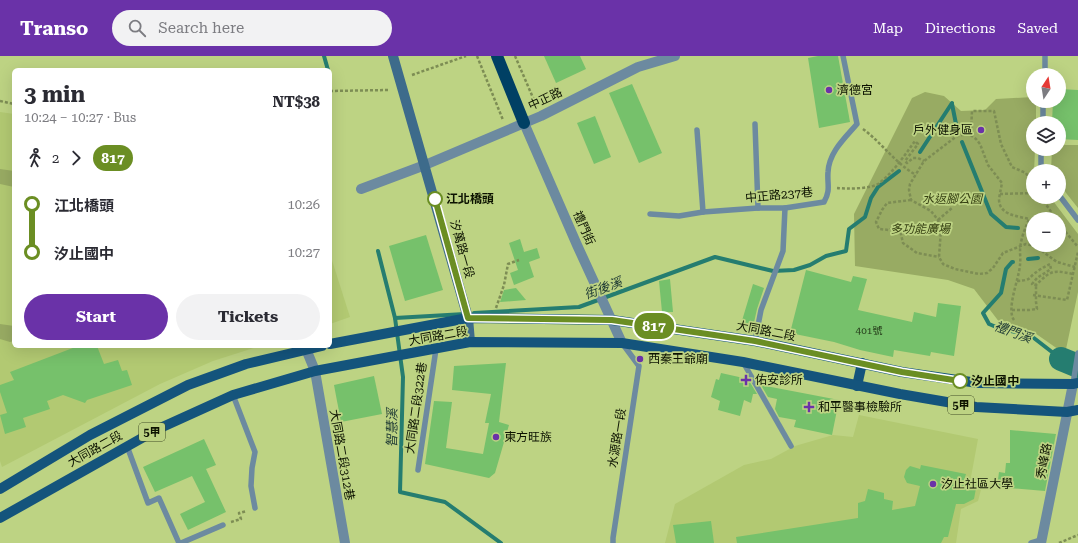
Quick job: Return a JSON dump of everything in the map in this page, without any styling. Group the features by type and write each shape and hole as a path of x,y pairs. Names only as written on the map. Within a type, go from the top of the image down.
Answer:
{"highway":[{"path":"497,56 524,123"}],"main road":[{"name":"大同路二段","path":"332,344 446,322 467,313 612,320 755,341 902,372 978,384 1075,381"},
{"name":"大同路二段","path":"0,518 158,428 233,395 315,371 470,342 622,343 743,362 857,386 976,408 1067,412 1078,410"},
{"name":"大同路二段","path":"0,489 90,435 188,385 246,364 311,348"},
{"path":"857,386 862,363"}],"street":[{"name":"汐萬路一段","path":"393,56 467,313 470,342"},
{"name":"中正路","path":"361,189 425,165 524,123 586,94 600,85 638,67 675,56"},
{"name":"禮門街","path":"524,123 622,343"},
{"name":"大同路二段312巷","path":"306,349 315,371 345,543"},
{"name":"秀峰路","path":"1041,541 1067,412 1075,381"}],"lane":[{"path":"843,56 857,124"},
{"path":"1044,68 1045,56"},
{"path":"755,124 758,208"},
{"name":"中正路237巷","path":"650,214 679,216 703,212 758,208 785,208 824,202 828,194 828,170 833,152 857,124"},
{"path":"696,130 703,212"},
{"path":"1066,204 1078,220"},
{"path":"755,341 761,310 775,276 783,251 785,208"},
{"name":"水源路一段","path":"613,543 612,538 639,366 622,343"},
{"name":"大同路二段322巷","path":"418,470 436,349"},
{"path":"1075,381 1078,353"},
{"path":"743,362 791,446"},
{"path":"233,395 255,452 251,486 255,508"},
{"path":"127,446 148,503 159,498 180,543 223,525"},
{"path":"1031,543 1041,541"}],"path":[{"path":"412,75 466,56"},
{"path":"477,56 504,123"},
{"path":"515,56 537,108"},
{"path":"332,91 390,90"},
{"path":"0,101 12,104"},
{"path":"969,134 971,130 972,111 994,111 1001,144 1012,167 1026,173"},
{"path":"857,124 881,144 899,162 916,174"},
{"path":"911,200 909,190 910,184 924,161 957,136 969,134 976,139 980,144 988,166 1002,182 999,201 1002,210 1007,214 1029,219 1020,245 1020,264 1014,292 1011,317 1014,320"},
{"path":"828,188 859,188 877,184 899,162 915,141 918,144 905,161 907,163 913,158 918,158 924,161"},
{"path":"1000,194 1026,193"},
{"path":"939,257 917,253 903,243 900,230 896,226 889,230 879,229 876,222 887,203 911,200 931,211 938,220 941,229 939,257 943,264 955,269 979,274 987,273 993,268 1002,253 1026,244 1035,246 1057,262 1074,267"},
{"path":"938,220 952,208"},
{"path":"1066,232 1078,247"},
{"path":"1034,295 1067,300 1078,252"},
{"path":"496,307 504,285 508,264 519,260"},
{"path":"1017,281 1026,281 1036,272 1050,264 1051,269 1037,278 1032,284 1036,285"},
{"path":"1012,310 1037,309 1034,295 1036,285 1050,273 1058,271 1073,274"},
{"path":"223,525 242,519 239,513 255,508"},
{"path":"1059,543 1078,535"}],"shaded area":[{"path":"0,112 12,114 12,348 254,348 213,361 160,384 2,467 0,461"},
{"path":"332,260 350,317 332,323"},
{"path":"859,415 978,439 971,477 983,482 978,501 961,509 956,543 665,543 675,504 744,465 771,459 795,446 833,435 853,437"}],"green space":[{"name":"水返腳公園","path":"925,92 944,96 961,111 985,110 996,99 1026,97 1026,108 1036,108 1036,116 1026,116 1026,156 1035,156 1034,164 1026,164 1026,204 1055,204 1061,212 1026,212 1026,252 1066,252 1066,218 1078,234 1078,292 1065,354 1032,331 1000,323 974,289 948,280 855,266 854,214 912,98"},
{"path":"1066,145 1078,145 1078,208 1066,193 1066,164 1051,164 1052,156 1066,156"},
{"path":"0,169 12,171 12,187 0,184"},
{"path":"0,324 12,326 12,342 0,339"}],"building":[{"path":"544,56 580,56 586,69 556,83"},
{"name":"濟德宮","path":"818,56 838,56 850,122 819,128 808,58"},
{"path":"632,84 662,153 639,163 609,93"},
{"path":"1066,89 1078,90 1078,140 1066,139 1066,116 1052,116 1053,108 1066,108"},
{"path":"595,116 611,157 594,164 577,123"},
{"path":"426,235 443,290 405,301 389,246"},
{"path":"520,239 524,252 537,248 540,258 529,262 534,277 514,285 510,273 518,270 509,243"},
{"path":"806,270 851,282 853,276 867,279 858,310 912,322 914,312 936,317 938,303 961,306 954,356 931,352 930,356 894,350 893,357 860,350 834,342 790,333"},
{"path":"670,279 673,312 662,312 659,281"},
{"path":"753,284 764,288 753,327 741,324"},
{"path":"516,288 526,300 500,302 504,290"},
{"path":"73,348 98,348 104,364 118,360 122,371 127,370 132,385 87,400 85,403 63,395 47,401 50,409 23,418 26,427 5,434 0,415 7,413 0,392 0,385 14,380 10,372"},
{"name":"東方旺族","path":"506,363 499,422 509,425 495,473 489,478 425,464 434,401 452,402 446,448 483,454 489,423 485,423 491,394 452,390 454,366"},
{"path":"721,373 748,379 757,394 753,394 751,403 744,400 740,416 718,410 720,401 711,397 716,379 719,380"},
{"path":"374,376 382,414 341,422 334,385"},
{"path":"761,385 839,400 832,435 794,427 796,420 779,417 775,409 777,399 768,397"},
{"path":"1010,430 1056,434 1045,491 997,487 999,472 1005,473 1006,463 1010,463"},
{"path":"204,439 216,465 206,469 226,512 188,530 180,514 205,502 192,476 155,492 143,467"},
{"path":"921,465 966,474 964,480 977,483 974,499 964,504 956,504 948,537 944,537 941,543 737,543 736,537 858,518 858,503 865,501 868,489 884,493 884,499 893,501 892,510 915,506 920,486 907,483 904,477 906,470 910,466 920,469"},
{"path":"711,521 714,543 676,543 673,525"}],"waterway":[{"name":"智慧溪","path":"324,56 327,68"},
{"path":"920,152 952,103"},
{"name":"禮門溪","path":"952,104 957,129"},
{"name":"禮門溪","path":"962,142 991,214 1006,227 1018,228"},
{"name":"街後溪","path":"474,313 579,307 715,257 773,271 794,270 810,265 826,256 846,251 849,229 865,217 871,198 878,187 899,171"},
{"name":"智慧溪","path":"378,251 395,318 403,377 400,492 445,502 501,543"},
{"name":"禮門溪","path":"1028,259 1038,258"},
{"name":"禮門溪","path":"1013,262 1006,269 1001,293 983,313 989,324 1001,329 1030,335 1061,359"},
{"name":"街後溪","path":"395,318 465,314"},
{"name":"禮門溪","path":"1061,359 1078,366"}],"bus line":[{"name":"817","path":"435,199 468,318 612,320 755,341 902,372 960,381"}],"place":[{"name":"濟德宮","path":"829,90"},
{"name":"戶外健身區","path":"981,130"},
{"name":"江北橋頭","path":"435,199"},
{"name":"西秦王爺廟","path":"640,359"},
{"name":"佑安診所","path":"746,380"},
{"name":"汐止國中","path":"960,381"},
{"name":"和平醫事檢驗所","path":"809,407"},
{"name":"東方旺族","path":"496,437"},
{"name":"汐止社區大學","path":"933,484"}],"park label":[{"name":"多功能廣場","path":"920,229"}]}
